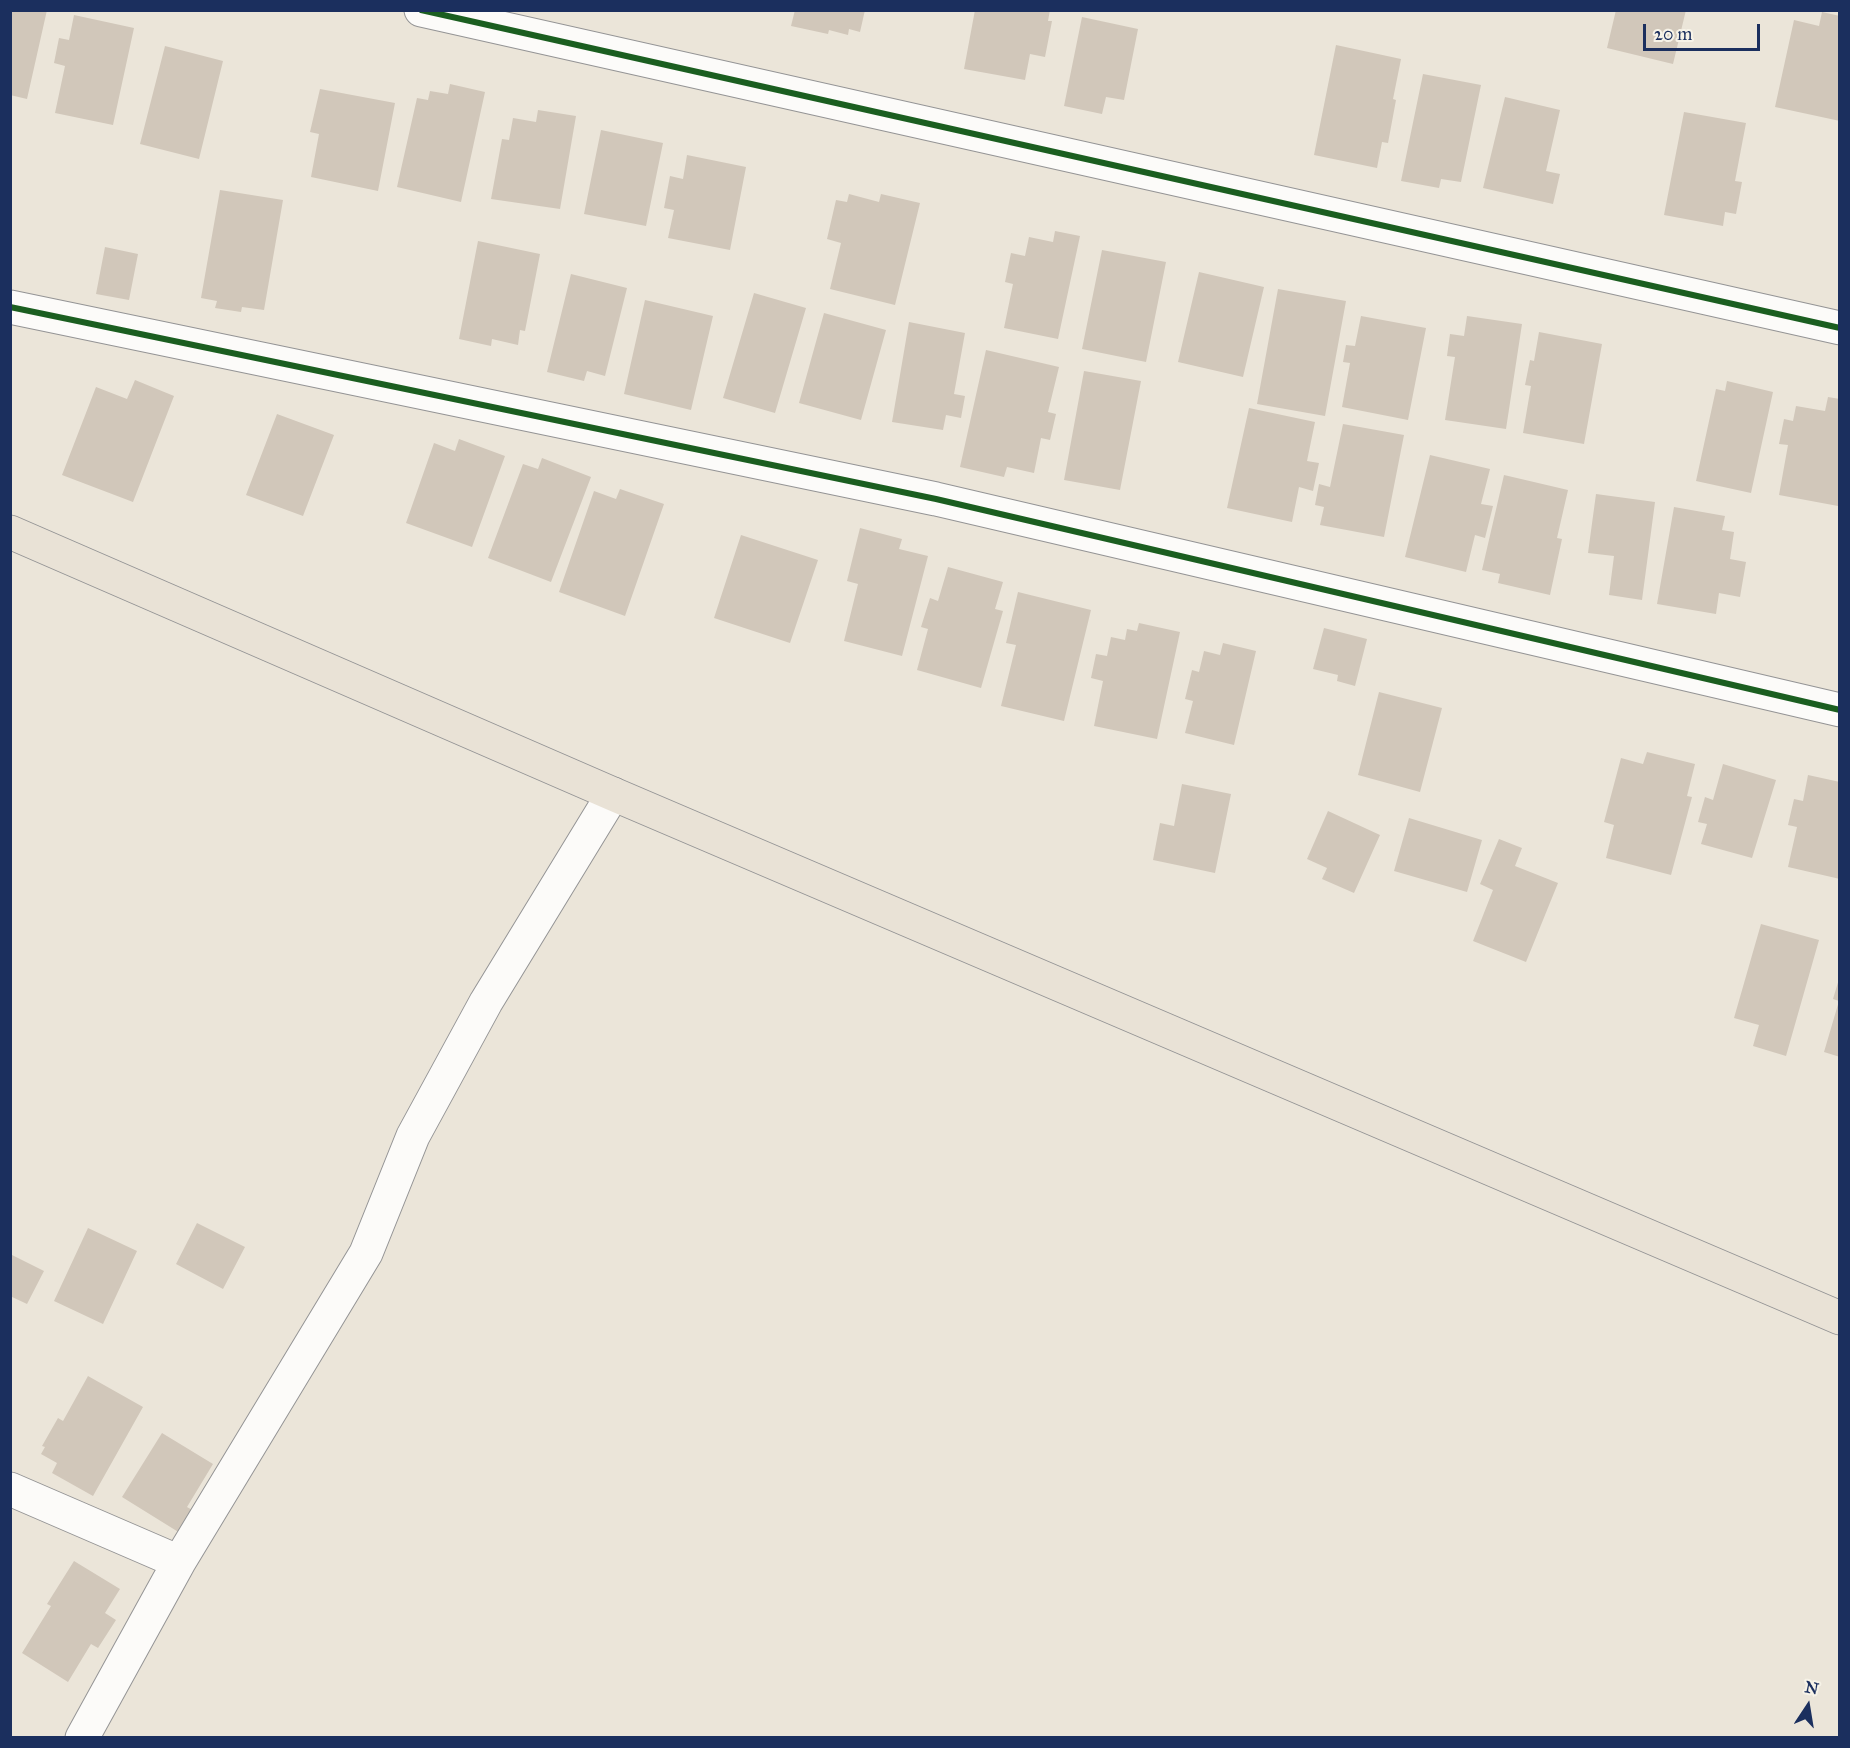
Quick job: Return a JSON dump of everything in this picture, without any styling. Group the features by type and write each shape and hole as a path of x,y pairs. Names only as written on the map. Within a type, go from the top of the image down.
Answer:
{"main road":[{"path":"10,532 614,794 1838,1312"}],"street":[{"path":"422,10 1839,328"},
{"path":"10,307 936,499 1839,710"},
{"path":"82,1737 179,1562 366,1253 414,1136 480,1012 614,794"},
{"path":"10,1489 179,1562"}],"building":[{"path":"10,10 47,10 27,99 10,95"},
{"path":"795,10 865,10 860,32 849,29 848,35 829,30 828,34 791,26"},
{"path":"975,10 1050,10 1048,21 1052,21 1045,57 1030,54 1025,80 964,69"},
{"path":"1616,10 1686,10 1673,64 1607,48"},
{"path":"1822,12 1840,16 1840,121 1775,107 1794,20 1819,26"},
{"path":"74,15 134,28 113,125 55,113 65,66 54,63 59,38 69,40"},
{"path":"1082,17 1138,29 1124,100 1106,97 1102,114 1064,106"},
{"path":"1336,45 1401,59 1388,143 1382,142 1377,168 1314,155"},
{"path":"165,46 223,61 199,159 140,144"},
{"path":"1423,74 1481,85 1461,182 1441,179 1439,188 1401,181"},
{"path":"450,84 485,92 461,202 397,187 417,98 428,100 430,91 448,94"},
{"path":"320,89 395,103 378,191 311,177 319,134 310,132"},
{"path":"1505,97 1560,110 1546,171 1560,174 1553,204 1483,188"},
{"path":"538,110 576,116 560,209 491,199 502,139 509,140 513,118 536,122"},
{"path":"1684,112 1746,123 1735,181 1742,182 1736,214 1725,212 1723,226 1664,215"},
{"path":"601,130 663,143 646,226 584,214"},
{"path":"687,155 746,167 730,250 668,238 674,210 664,208 670,176 683,179"},
{"path":"220,190 283,200 264,310 242,307 241,312 215,308 217,301 201,298"},
{"path":"849,194 879,202 881,194 920,203 895,305 830,289 841,243 827,239 836,200 847,202"},
{"path":"1055,231 1080,236 1058,339 1004,328 1013,284 1005,282 1011,253 1025,256 1029,237 1053,242"},
{"path":"478,241 540,254 525,331 520,330 518,345 492,339 491,346 459,339"},
{"path":"105,247 138,254 129,300 96,294"},
{"path":"1102,250 1166,262 1146,362 1082,349"},
{"path":"1199,272 1264,287 1243,377 1178,362"},
{"path":"571,274 627,288 605,376 587,371 584,381 547,372"},
{"path":"1278,289 1346,301 1325,416 1257,404"},
{"path":"754,293 806,308 775,413 723,398"},
{"path":"645,300 713,316 691,410 624,394"},
{"path":"824,313 886,330 861,420 799,403"},
{"path":"1361,316 1426,328 1408,420 1342,407 1350,363 1343,362 1346,345 1355,346"},
{"path":"1467,316 1522,324 1506,429 1445,420 1455,357 1447,356 1450,334 1464,336"},
{"path":"909,322 965,333 954,394 965,396 961,418 946,415 943,430 892,422"},
{"path":"1539,332 1602,344 1584,444 1523,433 1531,386 1525,385 1530,360 1534,361"},
{"path":"986,350 1059,367 1048,412 1056,414 1050,440 1041,438 1034,473 1007,467 1004,477 960,467"},
{"path":"1084,371 1141,381 1120,490 1064,480"},
{"path":"135,380 174,396 133,502 62,475 96,387 127,399"},
{"path":"1727,381 1773,392 1751,493 1696,481 1716,389 1725,391"},
{"path":"1828,397 1840,399 1838,506 1779,495 1788,445 1779,444 1784,419 1793,421 1796,406 1825,411"},
{"path":"1249,408 1315,422 1307,461 1319,463 1313,491 1299,487 1292,522 1227,508"},
{"path":"277,414 334,435 303,516 246,495"},
{"path":"1343,424 1404,435 1384,537 1320,525 1324,507 1315,505 1319,484 1330,487"},
{"path":"459,439 505,456 472,547 406,523 434,443 455,451"},
{"path":"1430,455 1490,469 1481,504 1493,506 1485,538 1475,535 1466,572 1405,557"},
{"path":"542,458 591,477 551,582 488,558 523,464 538,469"},
{"path":"1504,475 1568,490 1557,538 1562,539 1550,595 1498,583 1500,574 1482,570"},
{"path":"620,489 664,504 625,616 559,592 594,491 616,499"},
{"path":"1596,494 1655,502 1642,600 1609,595 1614,556 1588,553"},
{"path":"1674,507 1725,516 1722,530 1734,532 1730,559 1746,562 1740,597 1719,593 1716,614 1657,604"},
{"path":"860,528 902,539 899,549 928,556 902,656 844,641 858,584 847,581"},
{"path":"741,535 818,560 790,643 714,618"},
{"path":"948,567 1003,582 995,609 1003,611 981,688 917,670 928,629 921,627 930,598 938,601"},
{"path":"1018,592 1091,610 1064,721 1001,706 1016,645 1006,643"},
{"path":"1139,623 1180,632 1157,739 1094,726 1103,681 1091,678 1096,654 1107,656 1111,637 1125,640 1127,629 1137,631"},
{"path":"1324,628 1367,639 1355,686 1337,681 1338,675 1313,669"},
{"path":"1223,643 1256,651 1234,745 1185,733 1193,701 1185,699 1192,670 1199,672 1204,651 1220,655"},
{"path":"1379,692 1442,708 1420,792 1358,775"},
{"path":"1647,752 1695,764 1687,796 1692,797 1671,875 1606,858 1614,825 1604,822 1621,758 1643,764"},
{"path":"1723,764 1776,780 1752,858 1701,844 1707,824 1698,822 1705,797 1713,800"},
{"path":"1808,775 1840,782 1840,879 1788,867 1797,827 1788,825 1794,799 1803,801"},
{"path":"1182,784 1231,794 1215,873 1153,860 1160,823 1174,826"},
{"path":"1328,811 1380,835 1354,893 1322,879 1327,868 1307,859"},
{"path":"1409,818 1482,840 1467,892 1394,871"},
{"path":"1499,839 1522,848 1515,866 1558,883 1526,962 1473,941 1493,890 1480,884"},
{"path":"1761,924 1819,940 1786,1056 1753,1046 1759,1025 1734,1018"},
{"path":"1839,979 1840,1057 1824,1052 1839,1001 1833,999"},
{"path":"197,1223 245,1247 223,1289 176,1264"},
{"path":"88,1228 137,1251 103,1324 54,1301"},
{"path":"10,1254 44,1271 27,1304 10,1296"},
{"path":"88,1376 143,1407 93,1496 52,1473 57,1463 41,1454 45,1447 42,1446 58,1418 63,1421"},
{"path":"162,1433 213,1464 187,1507 194,1511 180,1533 122,1497"},
{"path":"74,1561 120,1589 105,1613 116,1620 98,1648 91,1644 68,1682 22,1653 51,1606 47,1604"}],"cycle path":[{"path":"421,10 1840,328"},
{"path":"10,307 936,499 1840,710"}]}
